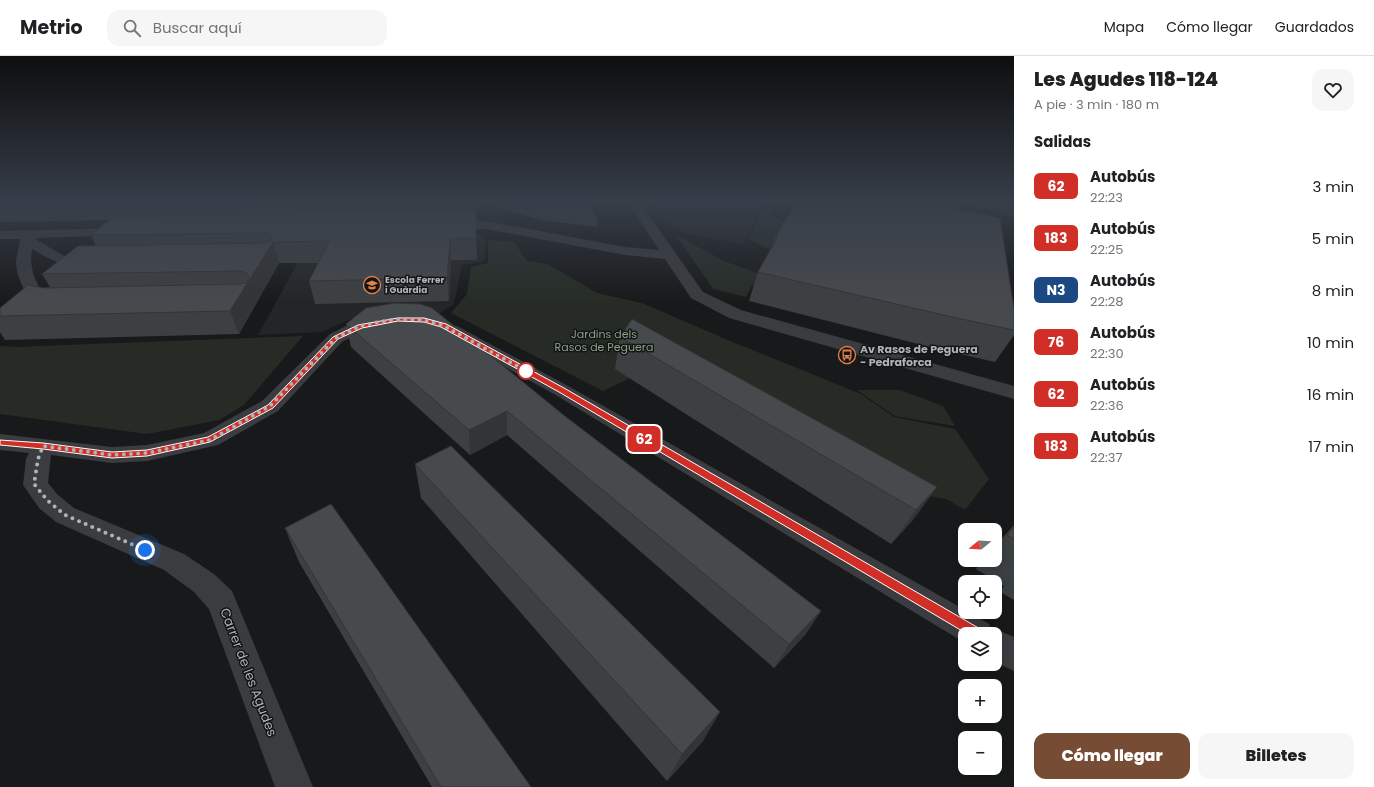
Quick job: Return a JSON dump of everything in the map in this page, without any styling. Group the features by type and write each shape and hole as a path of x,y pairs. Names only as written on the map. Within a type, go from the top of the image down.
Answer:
{"street":[{"path":"2,235 29,237 62,235"},
{"path":"540,235 625,251 670,256"},
{"path":"656,235 698,295 735,314 1014,393"},
{"path":"29,237 61,260 69,262 106,262"},
{"path":"29,237 24,265 28,282 38,298 48,303 65,304"},
{"path":"0,442 112,455 147,453 210,440 270,406 336,338 360,326 398,319"},
{"path":"430,322 444,326 561,390 966,627"},
{"name":"Carrer de les Agudes","path":"43,446 38,459 34,484 48,501 65,515 174,562 204,583 221,601 294,787"},
{"path":"1002,648 1014,655"}],"shaded area":[{"name":"Escola Ferrer i Guàrdia","path":"313,235 480,235 485,238 485,261 462,265 454,304 439,314 377,311 351,319 322,332 258,335"},
{"path":"694,235 748,235 743,244"}],"green space":[{"path":"676,235 724,261 760,274 998,343 752,285 746,297 713,289"},
{"path":"750,235 860,235 1002,261 773,251 748,239"},
{"name":"Jardins dels Rasos de Peguera","path":"488,240 514,242 527,261 548,264 597,293 642,303 723,338 861,394 894,417 955,429 989,479 965,510 946,499 894,491 663,362 603,391 451,313 467,294 471,267 488,263"},
{"path":"303,336 244,405 219,420 147,434 0,414 0,346 15,347"},
{"path":"857,390 900,390 943,406 955,426 895,416"}],"building":[{"path":"270,235 476,235 476,238 450,239 447,278 309,281 329,241 273,242 230,311 0,316 0,308 28,285 44,288 239,284 246,283 249,278 247,273 239,271 42,274 78,246 264,243 269,242 272,239"},
{"path":"777,235 1003,235 1014,309 1014,330 758,272 777,238 775,238"},
{"path":"395,303 420,304 432,308 566,417 821,611 789,644 507,411 469,430 346,324 366,308"},
{"path":"632,319 937,487 916,510 620,337"},
{"path":"451,446 720,712 682,754 415,464"},
{"path":"331,504 531,787 441,787 285,528"},
{"path":"1014,527 1014,539 1007,535"}],"bus line":[{"name":"62","path":"0,442 112,455 147,453 210,440 270,406 336,338 360,326 379,322 398,319 424,320 444,326 561,390 966,627"}],"place":[{"name":"Escola Ferrer i Guàrdia","path":"372,285"},
{"name":"Av Rasos de Peguera - Pedraforca","path":"847,355"}],"route":[{"path":"145,550 65,515 48,501 34,484 38,459 43,446 112,455 147,453 210,440 270,406 336,338 360,326 398,319 424,320 444,326 526,371"}]}
